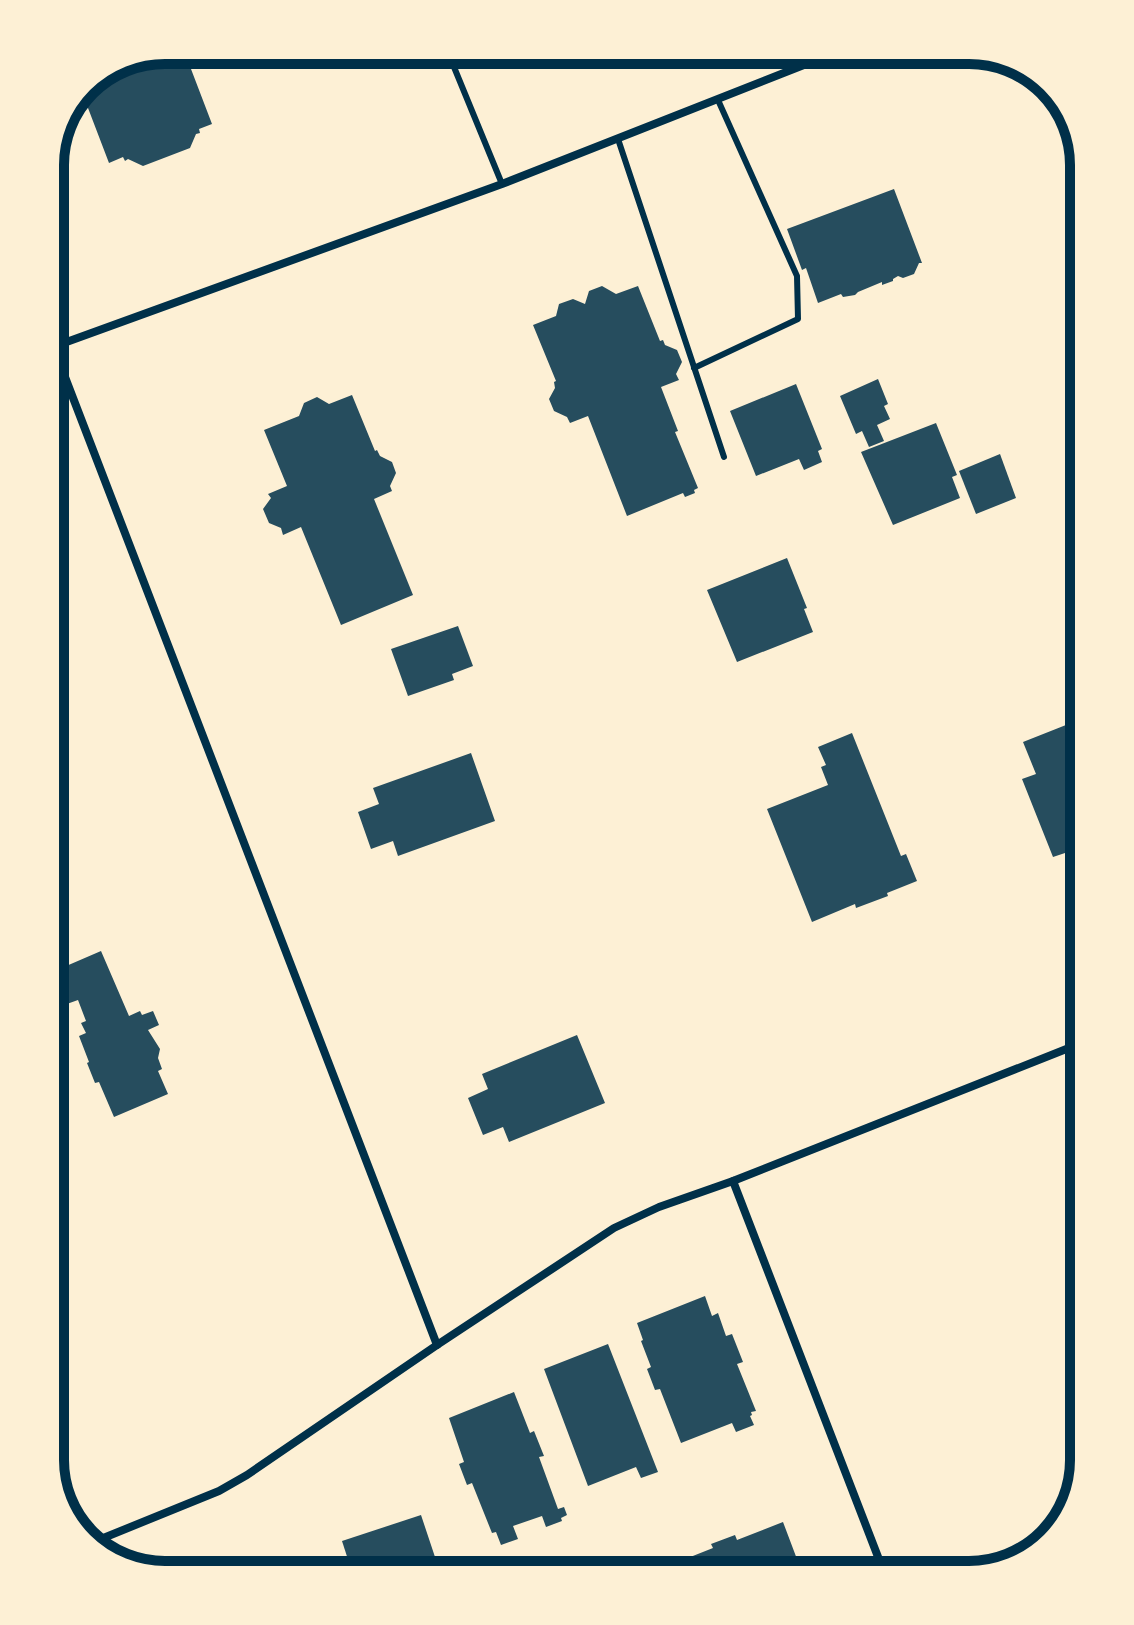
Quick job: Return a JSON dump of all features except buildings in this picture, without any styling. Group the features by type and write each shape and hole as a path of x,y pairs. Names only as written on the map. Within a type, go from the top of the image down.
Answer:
{"street":[{"path":"64,339 502,184 807,64"},
{"path":"64,378 437,1345"},
{"path":"102,1539 219,1491 247,1475 614,1228 659,1207 733,1181 1070,1048"},
{"path":"733,1181 880,1561"}],"lane":[{"path":"453,64 502,184"},
{"path":"694,368 798,319 797,276 718,100"},
{"path":"618,139 724,457"}]}
